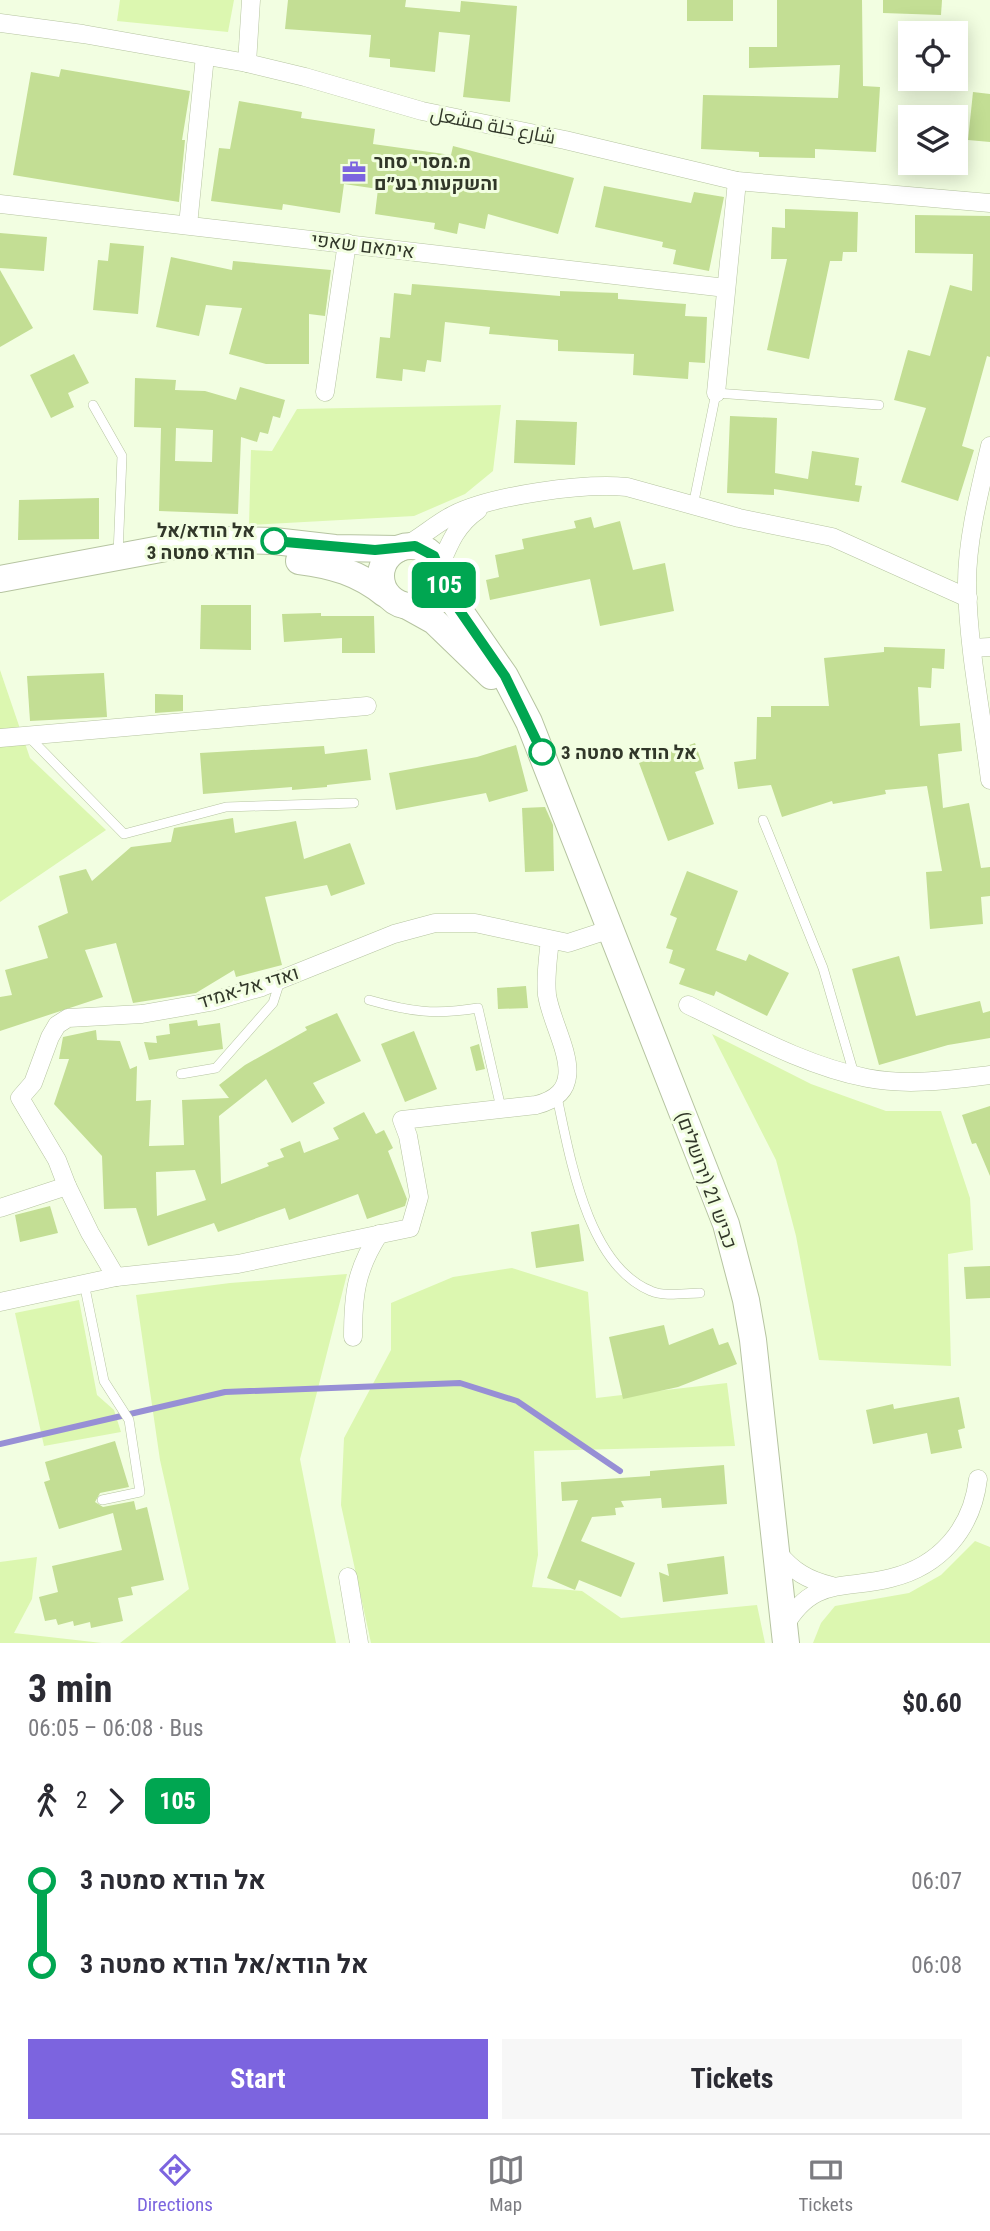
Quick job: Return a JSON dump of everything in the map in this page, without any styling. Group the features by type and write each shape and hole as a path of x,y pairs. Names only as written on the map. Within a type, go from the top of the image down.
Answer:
{"main road":[{"path":"0,579 204,542 247,540 335,548 415,546 434,556 440,570 441,582 434,596 426,603 396,600 381,583 380,571 384,561 400,548"},
{"name":"כביש 21 (ירושלים)","path":"0,596 185,562 247,557 335,567 361,577 434,621 483,667 512,703 537,741"},
{"name":"כביש 21 (ירושלים)","path":"440,570 451,598 516,694 537,741 720,1206 737,1264 753,1340 785,1635"}],"street":[{"path":"247,64 251,0"},
{"name":"شارع خلة مشعل","path":"0,23 247,64 305,77 422,111 565,140 737,181 990,203"},
{"path":"188,225 205,56"},
{"path":"716,393 737,181"},
{"name":"אימאם שאפי","path":"0,204 726,288"},
{"path":"325,392 346,243"},
{"path":"990,446 977,503 967,581 968,598 981,647 990,780"},
{"path":"400,548 454,514 500,501 566,488 608,485 627,487 693,506 839,539 968,598"},
{"path":"440,570 448,545 462,523 478,510 500,501"},
{"path":"0,738 367,706"},
{"name":"ואדי אל-אמיד","path":"67,1186 57,1160 20,1098 33,1083 57,1025 68,1018 142,1014 210,1002 281,979 394,934 435,923 475,923 568,943 578,942 611,929"},
{"path":"0,1302 116,1277 238,1264 410,1228 419,1198 408,1136 402,1120 536,1105 557,1097 566,1086 568,1073 547,995 550,940"},
{"path":"688,1005 819,1064 854,1074 904,1081 939,1081 990,1075"},
{"path":"0,1209 67,1186 116,1277"},
{"path":"353,1337 356,1281 367,1253 379,1234"},
{"path":"785,1635 798,1605 817,1591 832,1586 889,1579 915,1569 943,1553 954,1541 968,1517 978,1479"},
{"path":"776,1550 795,1572 832,1586"},
{"path":"348,1577 359,1643"}],"lane":[{"path":"693,506 716,393 879,405"},
{"path":"93,405 122,456 118,557"},
{"path":"28,735 124,834 226,807 354,803"},
{"path":"763,820 823,968 854,1074"},
{"path":"181,1074 216,1068 273,1003 281,979"},
{"path":"369,1000 410,1012 451,1012 478,1007 501,1108"},
{"path":"557,1097 575,1175 597,1234 614,1262 632,1281 654,1293 700,1293"},
{"path":"84,1283 104,1381 129,1420 140,1492 102,1500"}],"green space":[{"path":"120,0 234,0 228,32 117,21"},
{"path":"501,405 493,471 465,494 414,516 249,525 251,450 272,451 297,409"},
{"path":"0,670 30,758 106,830 0,902"},
{"path":"712,1034 811,1084 886,1111 941,1111 970,1198 973,1250 948,1254 951,1366 819,1360 796,1236 776,1160"},
{"path":"512,1268 588,1292 596,1398 727,1383 735,1446 534,1451 538,1555 532,1587 582,1591 621,1618 757,1605 765,1643 371,1643 341,1505 344,1438 391,1350 391,1303 453,1277"},
{"path":"347,1274 300,1459 336,1643 120,1643 189,1589 160,1460 136,1295 230,1283"},
{"path":"79,1300 97,1395 114,1410 121,1432 44,1446 15,1313"},
{"path":"975,1541 990,1547 990,1643 813,1643 821,1623 835,1606 909,1593 941,1575"},
{"path":"37,1557 32,1599 14,1633 102,1643 0,1643 0,1562"}],"building":[{"path":"288,0 406,0 405,7 460,12 461,1 517,6 510,102 463,97 470,35 439,32 435,72 390,67 390,59 369,57 371,35 285,29"},
{"path":"687,0 733,0 733,21 687,21"},
{"path":"777,0 862,0 863,86 880,87 876,152 815,149 815,158 759,157 759,152 701,149 703,95 838,98 840,65 749,68 749,47 777,47"},
{"path":"883,0 942,0 941,15 883,13"},
{"path":"61,69 190,91 182,140 185,140 179,202 13,175 31,72 59,77"},
{"path":"973,92 990,94 990,142 968,140"},
{"path":"239,101 302,112 301,118 375,129 373,144 451,155 453,146 574,178 558,234 488,214 485,229 459,223 457,234 434,229 435,223 375,214 378,189 344,184 340,213 283,204 282,210 211,201 219,148 230,149"},
{"path":"604,186 691,203 694,192 724,197 709,271 673,264 676,250 662,247 663,242 595,227"},
{"path":"785,209 858,212 857,252 843,252 842,261 830,261 809,359 767,350 787,259 771,259 772,227 785,228"},
{"path":"915,215 990,216 990,357 987,356 962,446 974,450 958,501 901,482 926,408 894,400 908,350 930,356 950,285 972,291 973,254 915,253"},
{"path":"0,233 47,237 44,271 0,268"},
{"path":"110,243 144,246 138,314 93,310 98,260 108,261"},
{"path":"171,257 232,270 233,261 331,270 325,316 309,314 309,364 266,364 229,354 242,308 206,305 199,336 156,327"},
{"path":"0,270 33,328 0,347"},
{"path":"412,284 560,296 560,291 618,293 618,299 686,304 685,316 707,317 705,363 689,362 688,379 633,375 634,354 558,351 558,340 489,334 490,327 445,322 441,362 427,360 425,372 403,369 402,381 376,378 380,337 390,338 394,293 411,295"},
{"path":"74,354 89,383 68,393 74,407 51,418 30,375"},
{"path":"135,378 176,380 175,390 205,391 236,400 240,387 285,400 280,418 273,416 268,434 260,432 257,442 241,437 238,514 159,511 161,428 134,427","holes":["176,428 213,430 212,462 175,461"]},
{"path":"730,416 777,418 775,473 808,479 812,451 859,458 855,485 862,486 859,502 774,489 774,495 727,493"},
{"path":"516,420 577,422 575,465 514,463"},
{"path":"99,498 99,539 18,540 19,500"},
{"path":"591,517 594,528 620,521 633,570 665,563 674,611 600,626 590,579 490,600 486,580 499,577 495,555 524,549 522,539 576,528 574,521"},
{"path":"201,605 251,605 251,650 200,649"},
{"path":"321,613 321,616 374,616 375,653 342,653 342,638 284,642 282,614"},
{"path":"884,647 945,649 944,669 932,668 931,688 918,687 920,726 960,723 962,751 938,754 943,808 969,803 981,868 990,867 990,896 981,897 983,924 930,929 926,872 942,871 927,786 885,790 886,794 833,804 832,801 782,817 771,785 738,789 734,762 756,759 757,717 771,717 771,706 829,706 824,658 884,652"},
{"path":"104,673 107,717 30,721 27,676"},
{"path":"155,694 183,695 183,711 155,713"},
{"path":"695,743 704,769 695,772 714,824 668,841 639,763"},
{"path":"516,745 528,791 489,802 486,793 396,810 389,773 477,757"},
{"path":"324,746 325,754 367,749 371,780 292,790 292,787 203,794 200,753"},
{"path":"545,807 553,825 554,871 525,872 522,808"},
{"path":"233,818 235,833 296,821 304,859 350,843 365,884 331,896 327,885 265,897 282,965 236,977 234,970 196,993 133,1003 116,943 85,950 103,997 0,1031 0,997 12,995 5,970 48,958 38,926 68,913 59,876 86,869 92,881 131,847 171,842 174,828"},
{"path":"687,871 738,891 716,950 746,961 749,954 789,973 767,1016 716,991 714,996 679,984 685,969 669,963 673,950 666,948 677,918 670,915"},
{"path":"899,956 916,1016 980,1001 983,1013 990,1011 990,1038 948,1045 879,1065 852,969"},
{"path":"526,986 528,1008 498,1009 497,988"},
{"path":"337,1013 361,1061 313,1083 325,1103 292,1123 266,1079 219,1116 221,1184 269,1166 267,1163 284,1157 280,1149 300,1141 304,1153 339,1139 333,1128 364,1112 376,1134 384,1130 393,1148 388,1151 407,1199 405,1206 367,1219 358,1194 289,1220 285,1208 218,1232 214,1223 148,1246 136,1208 104,1209 102,1156 54,1104 69,1059 59,1059 63,1037 96,1030 97,1040 120,1041 130,1069 137,1066 136,1101 151,1100 149,1146 184,1145 182,1100 229,1098 219,1085 245,1065 307,1030 305,1027","holes":["195,1170 206,1200 157,1216 156,1172"]},
{"path":"197,1020 198,1026 220,1023 223,1049 149,1060 144,1042 157,1043 156,1036 170,1034 169,1024"},
{"path":"414,1031 437,1089 405,1102 381,1044"},
{"path":"479,1044 485,1069 476,1071 470,1047"},
{"path":"990,1106 990,1176 976,1143 972,1144 962,1115"},
{"path":"50,1206 58,1233 20,1242 15,1215"},
{"path":"579,1224 584,1261 536,1268 531,1232"},
{"path":"990,1266 990,1298 966,1299 964,1267"},
{"path":"664,1325 669,1345 713,1328 719,1345 728,1342 737,1364 678,1387 623,1399 609,1337"},
{"path":"959,1397 965,1428 958,1430 962,1448 931,1454 927,1433 873,1444 866,1410 893,1404 894,1409"},
{"path":"115,1441 129,1487 100,1493 95,1502 103,1507 134,1501 136,1510 147,1507 164,1580 131,1587 133,1595 118,1598 123,1621 91,1628 90,1622 74,1626 73,1621 58,1625 56,1619 45,1621 39,1597 58,1592 52,1566 122,1550 113,1513 59,1529 44,1482 50,1480 45,1462"},
{"path":"724,1465 727,1504 662,1508 661,1498 621,1501 624,1507 615,1508 616,1515 592,1517 581,1541 635,1563 621,1597 579,1580 575,1590 547,1578 578,1500 562,1501 561,1482 650,1476 650,1471"},
{"path":"724,1556 728,1594 663,1602 659,1572 669,1576 667,1564"}],"waterway":[{"path":"0,1444 225,1392 460,1383 517,1401 620,1471"}],"bus line":[{"name":"105","path":"274,541 375,550 415,546 434,556 451,598 516,694 542,752"}],"place":[{"name":"מ.מסרי סחר והשקעות בע״ם","path":"354,172"},
{"name":"אל הודא/אל הודא סמטה 3","path":"274,541"},
{"name":"אל הודא סמטה 3","path":"542,752"}]}
